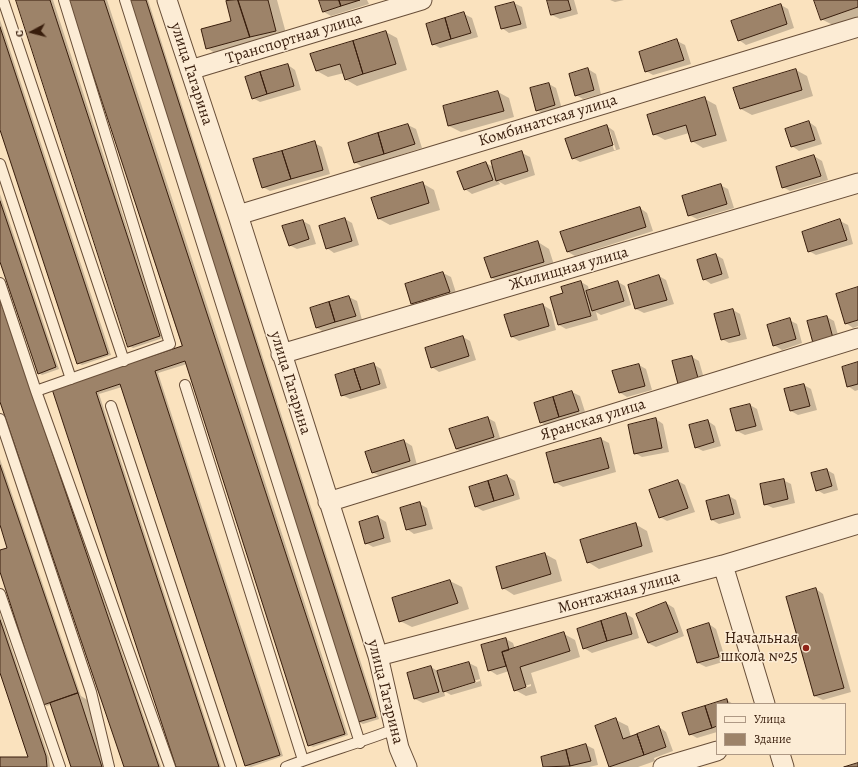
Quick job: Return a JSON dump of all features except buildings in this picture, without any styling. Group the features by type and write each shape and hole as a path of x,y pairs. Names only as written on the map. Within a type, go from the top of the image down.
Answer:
{"street":[{"name":"улица Гагарина","path":"167,0 238,215 378,656 395,729 407,767"},
{"name":"Транспортная улица","path":"190,70 422,0"},
{"name":"Комбинатская улица","path":"238,215 858,27"},
{"name":"Жилищная улица","path":"281,354 858,183"},
{"name":"Яранская улица","path":"328,502 858,338"},
{"name":"Монтажная улица","path":"378,656 723,565 858,524"},
{"path":"723,565 765,703"},
{"path":"663,767 716,750"},
{"path":"780,755 784,767"}],"lane":[{"path":"3,0 124,361"},
{"path":"36,391 170,344 64,0"},
{"path":"125,0 360,743"},
{"path":"0,164 71,379"},
{"path":"0,283 36,391 170,767"},
{"path":"185,385 303,760"},
{"path":"111,406 231,767"},
{"path":"0,419 91,692 109,767"},
{"path":"0,594 60,767"},
{"path":"286,767 303,760 360,743 395,729"}],"place":[{"name":"Начальная школа №25","path":"806,648"}]}
